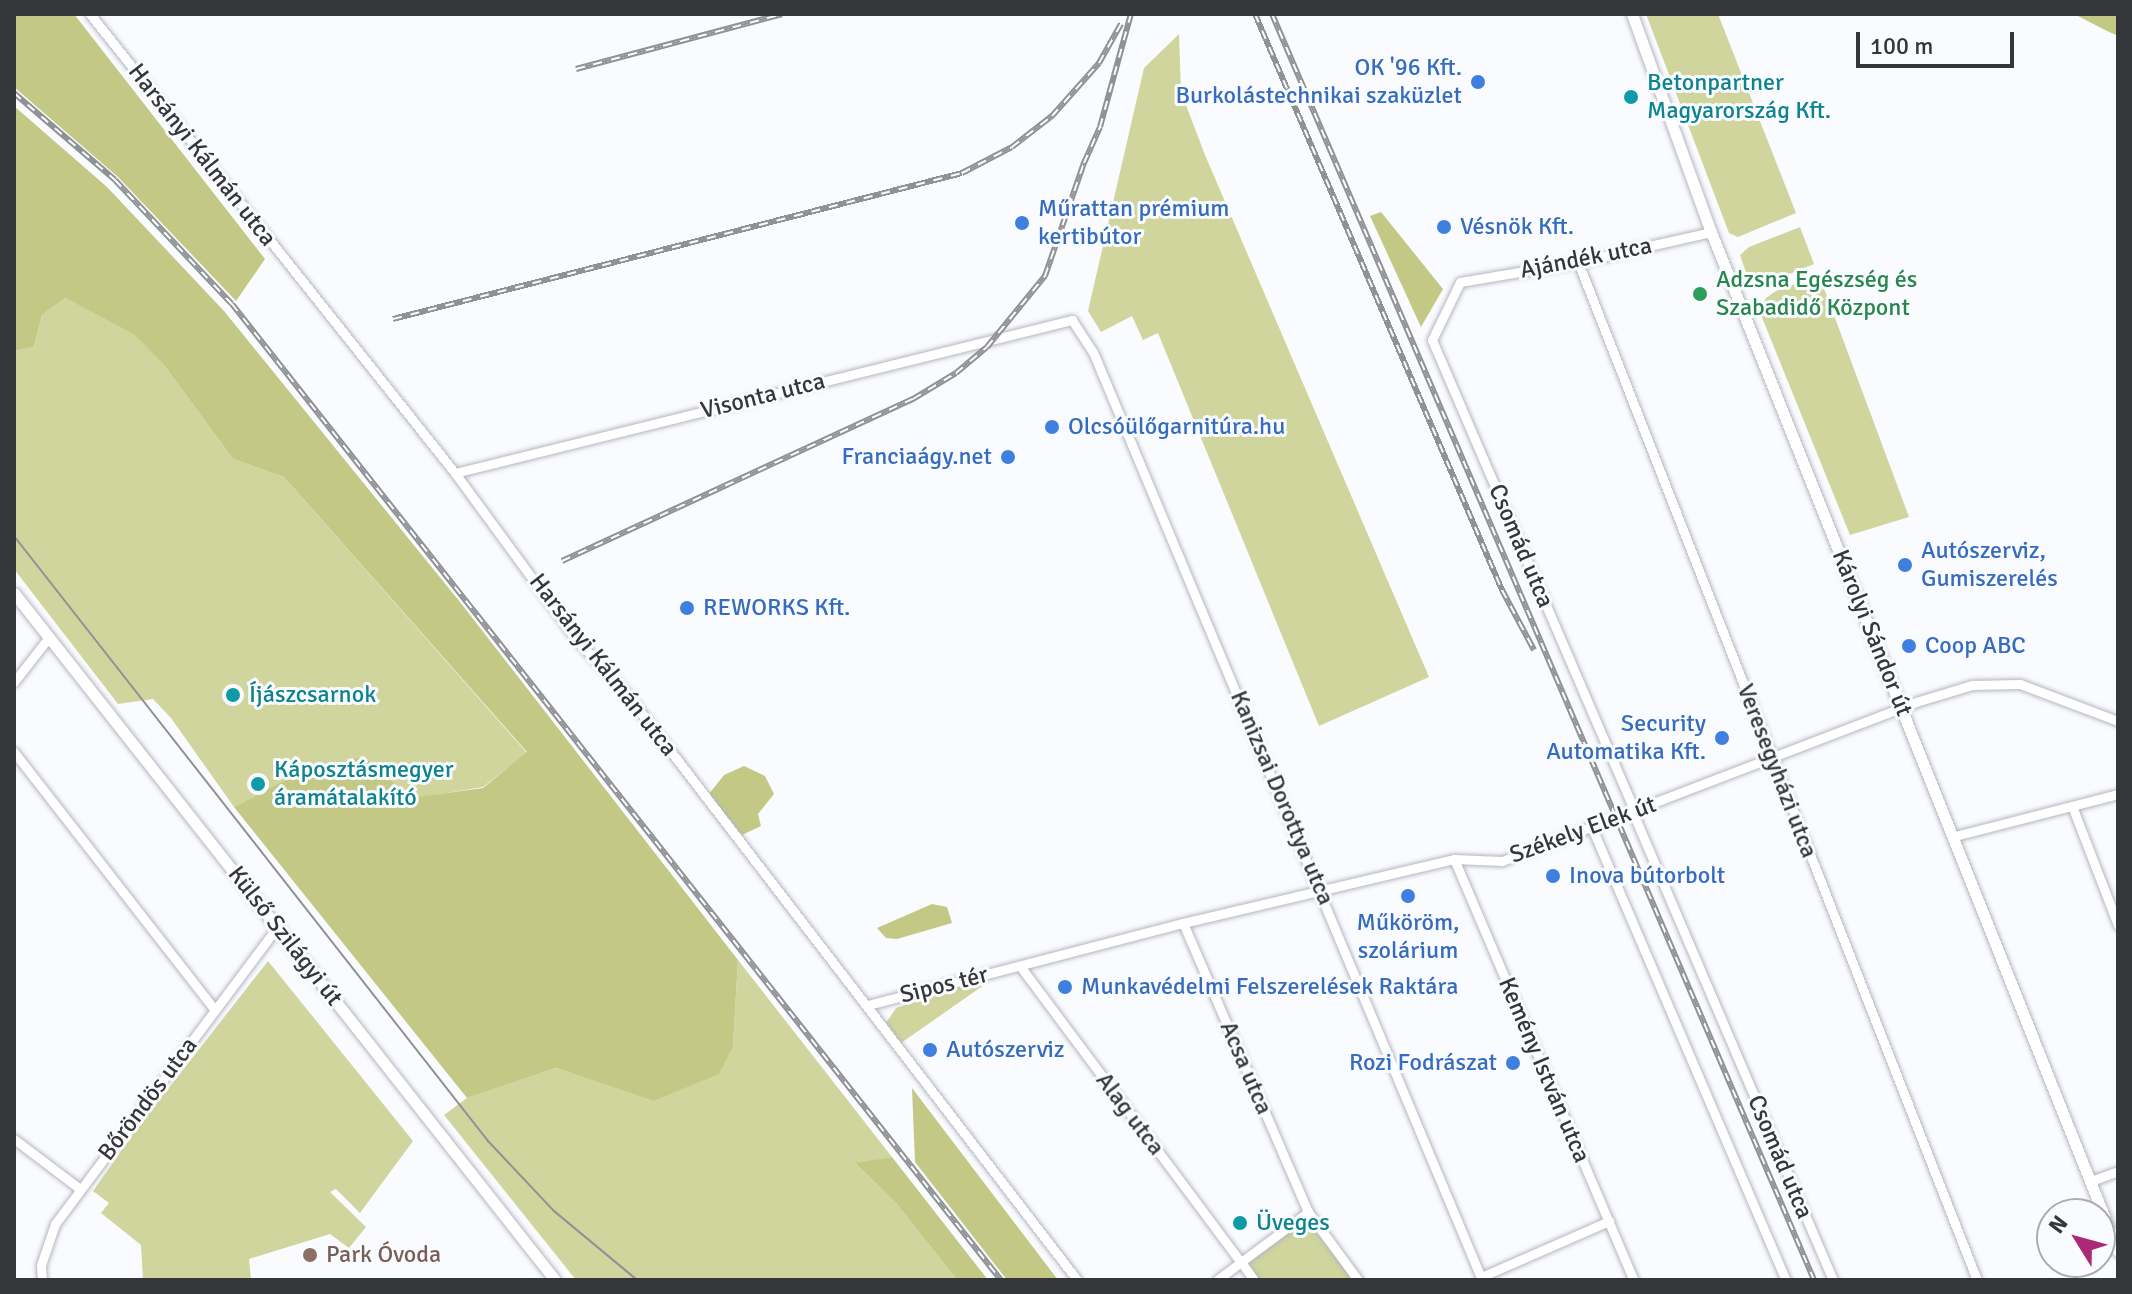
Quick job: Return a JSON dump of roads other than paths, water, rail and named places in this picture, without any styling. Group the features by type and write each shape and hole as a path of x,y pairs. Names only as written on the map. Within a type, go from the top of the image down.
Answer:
{"street":[{"name":"Harsányi Kálmán utca","path":"90,14 455,473 578,641 626,693 1077,1280"},
{"name":"Károlyi Sándor út","path":"1632,14 1711,232 1955,836 2118,1251"},
{"name":"Ajándék utca","path":"1460,282 1578,262 1711,232"},
{"name":"Veresegyházi utca","path":"1578,262 1977,1280"},
{"name":"Csomád utca","path":"1460,282 1432,340 1833,1280"},
{"name":"Visonta utca","path":"455,473 1072,320"},
{"name":"Kanizsai Dorottya utca","path":"1072,320 1093,352 1482,1279"},
{"name":"Külső Szilágyi út","path":"14,593 555,1280"},
{"path":"14,682 49,637"},
{"name":"Székely Elek út","path":"1020,966 1183,923 1454,859 1502,861 1902,708 1972,685 2007,682 2041,690 2118,721"},
{"path":"14,752 215,1010"},
{"path":"1955,836 2118,794"},
{"path":"2072,806 2118,925"},
{"name":"Csomád utca","path":"1592,828 1786,1280"},
{"name":"Kemény István utca","path":"1454,859 1634,1280"},
{"name":"Acsa utca","path":"1183,923 1308,1212 1358,1280"},
{"name":"Bőröndös utca","path":"42,1280 41,1265 48,1236 277,927"},
{"name":"Sipos tér","path":"868,1005 1020,966"},
{"name":"Alag utca","path":"1020,966 1254,1280"},
{"path":"14,1139 80,1189"},
{"path":"2091,1181 2118,1171"},
{"path":"1217,1280 1308,1212"},
{"path":"1482,1279 1609,1221"}],"tram line":[{"path":"14,536 488,1141 554,1211 637,1280"}],"railway":[{"path":"576,69 782,14"},
{"path":"562,561 913,399 956,373 987,347 1045,276 1084,163 1100,127 1131,14"},
{"path":"1255,14 1502,590 1534,650"},
{"path":"1272,14 1814,1280"},
{"path":"393,319 962,173 1012,147 1052,116 1099,63 1121,24"},
{"path":"14,93 115,180 232,304 1001,1280"}],"place":[{"name":"OK '96 Kft. Burkolástechnikai szaküzlet","path":"1478,82"},
{"name":"Betonpartner Magyarország Kft.","path":"1631,97"},
{"name":"Műrattan prémium kertibútor","path":"1022,223"},
{"name":"Vésnök Kft.","path":"1444,227"},
{"name":"Adzsna Egészség és Szabadidő Központ","path":"1700,294"},
{"name":"Olcsóülőgarnitúra.hu","path":"1052,427"},
{"name":"Franciaágy.net","path":"1008,457"},
{"name":"Autószerviz, Gumiszerelés","path":"1905,565"},
{"name":"REWORKS Kft.","path":"687,608"},
{"name":"Coop ABC","path":"1909,646"},
{"name":"Íjászcsarnok","path":"233,695"},
{"name":"Security Automatika Kft.","path":"1722,738"},
{"name":"Káposztásmegyer áramátalakító","path":"258,784"},
{"name":"Inova bútorbolt","path":"1553,876"},
{"name":"Műköröm, szolárium","path":"1408,896"},
{"name":"Munkavédelmi Felszerelések Raktára","path":"1065,987"},
{"name":"Autószerviz","path":"930,1050"},
{"name":"Rozi Fodrászat","path":"1513,1063"},
{"name":"Üveges","path":"1240,1223"},
{"name":"Park Óvoda","path":"310,1255"}]}
